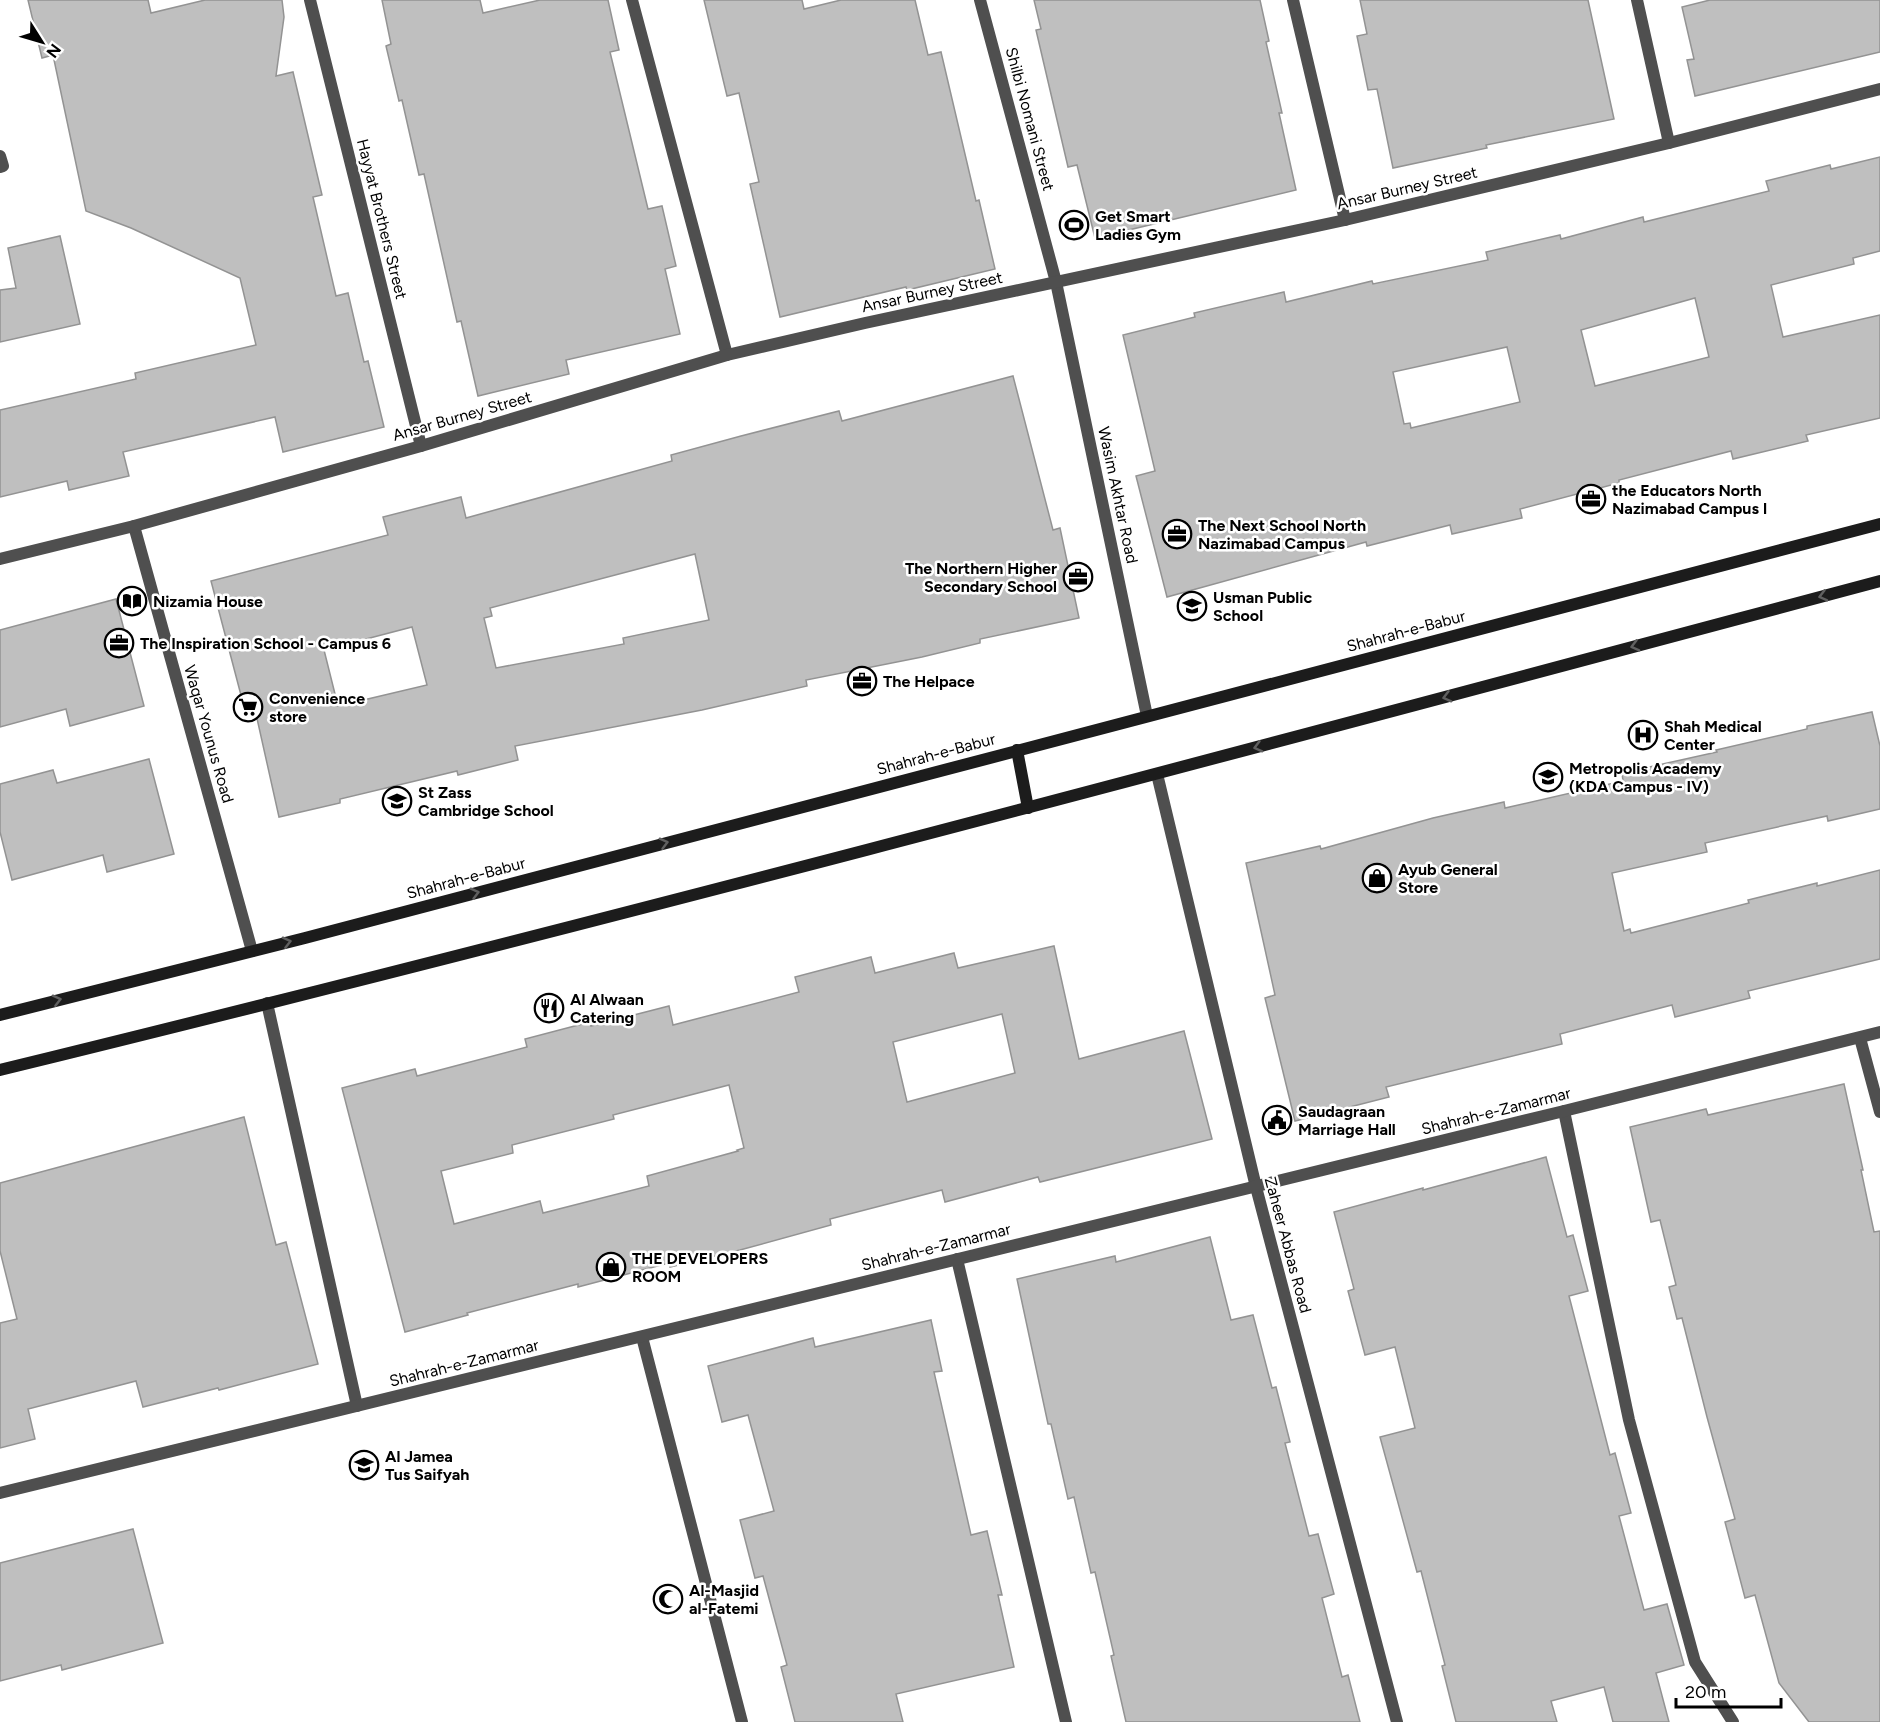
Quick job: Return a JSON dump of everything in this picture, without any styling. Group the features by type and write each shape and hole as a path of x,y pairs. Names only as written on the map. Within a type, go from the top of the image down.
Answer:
{"main road":[{"name":"Shahrah-e-Babur","path":"0,1015 1880,525"},
{"path":"0,1070 1028,808 1880,581"},
{"path":"1017,750 1028,808"}],"street":[{"name":"Hayyat Brothers Street","path":"310,0 421,446"},
{"path":"632,0 727,356"},
{"name":"Shilbi Nomani Street","path":"980,0 1056,282"},
{"path":"1293,0 1345,220"},
{"path":"1637,0 1669,143"},
{"name":"Ansar Burney Street","path":"0,559 134,526 421,446 727,356 1345,220 1669,143 1880,89"},
{"path":"0,156 3,166 0,167"},
{"name":"Wasim Akhtar Road","path":"1056,282 1147,716"},
{"name":"Waqar Younus Road","path":"134,526 252,951"},
{"name":"Zaheer Abbas Road","path":"1157,774 1256,1187 1397,1722"},
{"path":"267,1002 357,1406"},
{"name":"Shahrah-e-Zamarmar","path":"0,1493 1256,1187 1880,1032"},
{"path":"1860,1038 1880,1112"},
{"path":"1564,1111 1629,1419 1695,1662 1733,1722"},
{"path":"957,1259 1066,1722"},
{"path":"642,1336 742,1722"}],"building":[{"path":"28,0 148,0 151,13 205,0 282,0 284,17 276,76 293,72 322,195 313,197 336,296 348,293 364,362 368,361 384,427 283,452 275,417 123,452 129,476 69,490 67,481 0,497 0,410 136,379 135,373 256,345 240,278 131,228 86,211 53,55 42,58"},
{"path":"382,0 480,0 483,13 540,0 608,0 619,50 610,52 648,209 662,206 676,266 665,269 680,334 566,360 569,374 478,396 461,321 457,322 424,174 419,175 402,100 399,101 386,46 391,44"},
{"path":"704,0 802,0 804,9 841,0 915,0 928,55 941,52 976,201 979,200 995,269 907,290 906,287 780,317 750,184 759,182 739,93 727,96"},
{"path":"1034,0 1260,0 1269,41 1266,42 1282,113 1279,113 1296,190 1095,238 1077,165 1068,167 1036,30 1041,29"},
{"path":"1360,0 1588,0 1614,119 1486,145 1487,148 1393,168 1377,89 1368,90 1357,36 1367,34"},
{"path":"1710,0 1880,0 1880,52 1695,96 1687,60 1694,59 1682,7"},
{"path":"1880,157 1880,251 1853,258 1854,264 1771,285 1783,337 1880,315 1880,418 1806,435 1808,441 1733,459 1731,451 1619,480 1619,483 1520,509 1522,518 1452,534 1450,525 1367,546 1366,542 1167,597 1136,476 1155,471 1123,335 1195,317 1194,313 1284,292 1286,302 1372,281 1373,284 1488,260 1486,252 1560,235 1561,239 1643,217 1644,222 1769,191 1766,181 1830,165 1831,169","holes":["1695,298 1709,357 1595,386 1581,330","1507,347 1520,402 1411,428 1410,423 1404,424 1393,372"]},
{"path":"60,236 80,324 0,342 0,290 16,288 8,248"},
{"path":"1013,376 1053,530 1060,528 1079,618 980,639 980,643 922,657 806,680 807,686 702,710 515,746 518,760 458,775 457,771 340,799 340,803 279,817 252,696 242,699 211,581 388,535 383,517 461,497 466,518 672,461 671,455 741,436 839,411 842,421","holes":["695,554 709,620 623,638 624,644 496,668 484,618 492,616 490,608","412,627 427,685 338,706 324,650"]},
{"path":"116,599 144,706 70,726 66,709 0,727 0,630"},
{"path":"1872,712 1880,746 1880,809 1828,821 1827,816 1705,843 1707,852 1612,873 1624,931 1630,929 1631,933 1749,903 1748,900 1880,870 1880,959 1748,991 1750,998 1675,1017 1672,1005 1560,1034 1562,1044 1386,1087 1389,1097 1295,1121 1265,998 1275,995 1246,863 1320,846 1321,849 1433,818 1504,802 1505,808 1623,781 1622,773 1717,752 1716,750 1807,729 1807,726"},
{"path":"149,759 174,854 107,872 103,855 12,880 0,832 0,784 53,770 57,783"},
{"path":"1054,946 1079,1059 1184,1031 1212,1139 1040,1182 1038,1177 945,1202 942,1190 830,1219 831,1225 740,1250 670,1267 669,1263 578,1287 578,1284 405,1332 342,1088 415,1069 417,1076 527,1047 525,1039 590,1022 591,1026 669,1006 673,1025 799,992 795,977 871,957 875,973 954,953 958,968","holes":["1002,1014 1015,1073 907,1102 893,1042","729,1085 744,1148 647,1176 649,1186 543,1213 540,1201 454,1224 441,1171 513,1153 512,1145 614,1119 613,1115"]},
{"path":"1844,1084 1874,1232 1880,1231 1880,1722 1809,1722 1779,1683 1755,1595 1745,1598 1725,1522 1735,1519 1682,1318 1677,1319 1669,1287 1676,1285 1660,1220 1651,1222 1630,1127 1706,1109 1708,1115"},
{"path":"244,1117 276,1245 286,1242 318,1364 143,1407 136,1381 28,1409 35,1439 0,1448 0,1323 17,1319 0,1251 0,1183"},
{"path":"1546,1157 1567,1237 1573,1235 1588,1291 1569,1296 1610,1455 1615,1453 1631,1513 1619,1516 1644,1610 1667,1604 1684,1665 1656,1673 1669,1722 1613,1722 1604,1687 1551,1701 1557,1722 1456,1722 1442,1666 1445,1665 1421,1571 1417,1572 1380,1437 1415,1428 1395,1347 1365,1355 1348,1291 1354,1289 1334,1212"},
{"path":"1210,1237 1231,1320 1253,1315 1272,1388 1276,1387 1290,1442 1285,1443 1309,1536 1318,1534 1334,1594 1322,1598 1342,1677 1348,1675 1360,1722 1126,1722 1111,1656 1114,1655 1095,1572 1091,1573 1074,1497 1068,1499 1051,1424 1048,1424 1017,1279 1115,1256 1116,1262"},
{"path":"931,1320 942,1371 934,1372 971,1535 987,1531 1002,1595 998,1595 1014,1667 896,1694 903,1722 795,1722 781,1667 787,1665 763,1576 755,1578 740,1520 774,1511 748,1415 722,1422 708,1366 813,1338 815,1347"},
{"path":"133,1529 163,1643 62,1670 61,1665 0,1681 0,1563"}],"place":[{"name":"Get Smart Ladies Gym","path":"1074,225"},
{"name":"the Educators North Nazimabad Campus I","path":"1591,499"},
{"name":"The Next School North Nazimabad Campus","path":"1177,534"},
{"name":"The Northern Higher Secondary School","path":"1078,577"},
{"name":"Nizamia House","path":"132,601"},
{"name":"Usman Public School","path":"1192,606"},
{"name":"The Inspiration School - Campus 6","path":"119,643"},
{"name":"The Helpace","path":"862,681"},
{"name":"Convenience store","path":"248,707"},
{"name":"Shah Medical Center","path":"1643,735"},
{"name":"Metropolis Academy (KDA Campus - IV)","path":"1548,777"},
{"name":"St Zass Cambridge School","path":"397,801"},
{"name":"Ayub General Store","path":"1377,878"},
{"name":"Al Alwaan Catering","path":"549,1008"},
{"name":"Saudagraan Marriage Hall","path":"1277,1120"},
{"name":"THE DEVELOPERS ROOM","path":"611,1267"},
{"name":"Al Jamea Tus Saifyah","path":"364,1465"},
{"name":"Al-Masjid al-Fatemi","path":"668,1599"}]}
